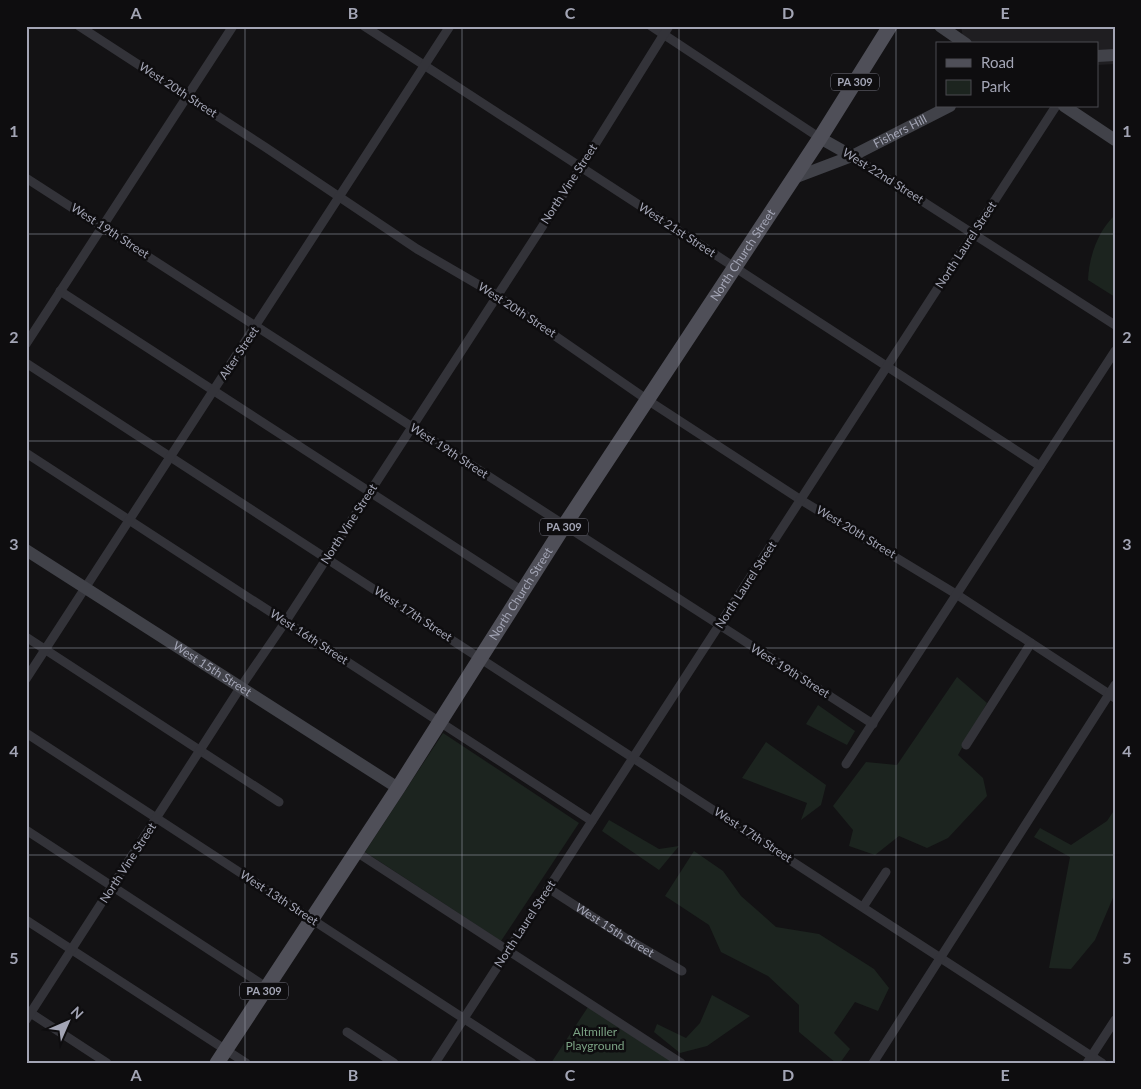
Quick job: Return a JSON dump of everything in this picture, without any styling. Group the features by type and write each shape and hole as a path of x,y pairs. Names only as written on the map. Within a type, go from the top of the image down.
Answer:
{"main road":[{"name":"North Church Street","path":"217,1063 355,850 398,788 524,592 564,526 736,268 890,26"},
{"path":"940,26 963,42"},
{"path":"1098,56 1115,54"},
{"name":"Fishers Hill","path":"794,178 852,156 946,108"},
{"path":"1067,108 1115,140"},
{"name":"West 22nd Street","path":"820,138 852,156"},
{"name":"West 15th Street","path":"26,550 398,788"}],"street":[{"name":"West 20th Street","path":"79,26 417,249 496,295 649,400 801,500 956,594 1112,696"},
{"path":"26,344 233,26"},
{"name":"West 21st Street","path":"364,26 1040,466"},
{"name":"Alter Street","path":"26,679 450,26"},
{"name":"West 22nd Street","path":"651,26 820,138"},
{"name":"North Vine Street","path":"28,1015 113,887 240,688 370,492 669,26"},
{"name":"North Laurel Street","path":"435,1063 1055,108"},
{"name":"West 22nd Street","path":"852,156 1115,325"},
{"name":"West 19th Street","path":"26,178 873,724"},
{"path":"60,291 524,592"},
{"path":"846,764 1115,351"},
{"name":"West 17th Street","path":"26,363 941,958 1089,1059 1102,1063"},
{"name":"West 16th Street","path":"26,453 592,821"},
{"path":"26,637 279,802"},
{"path":"966,745 1031,643"},
{"path":"873,1063 1112,696 1115,685"},
{"name":"West 13th Street","path":"26,733 532,1063"},
{"path":"26,830 266,987"},
{"path":"355,850 681,1063"},
{"path":"863,907 886,872"},
{"name":"West 15th Street","path":"548,888 627,939 682,971"},
{"path":"26,920 246,1063"},
{"path":"28,1015 106,1063"},
{"path":"1089,1059 1115,1020"},
{"path":"347,1032 394,1063"}],"shaded area":[{"path":"961,26 1115,26 1115,64 1098,65 1098,42 964,42"}],"green space":[{"path":"1115,215 1115,297 1088,280 1092,253 1099,236"},
{"path":"957,677 987,703 958,755 983,778 987,796 948,838 927,848 899,836 875,855 849,846 853,830 833,806 866,762 897,765"},
{"path":"818,705 855,731 847,745 806,724"},
{"path":"443,733 579,823 501,941 365,852"},
{"path":"766,742 826,785 821,805 801,820 807,803 742,778"},
{"path":"1115,809 1115,893 1095,940 1071,969 1049,968 1070,857 1034,837 1040,828 1071,845 1107,821"},
{"path":"609,820 659,849 679,846 659,870 602,831"},
{"path":"694,851 723,871 741,896 776,927 819,934 874,969 889,988 878,1011 855,1002 834,1033 850,1049 840,1063 836,1063 799,1032 799,1005 768,976 721,952 709,925 665,896"},
{"path":"712,995 750,1016 707,1046 680,1053 654,1032 657,1024 686,1038 700,1023"},
{"name":"Altmiller Playground","path":"588,1007 674,1063 551,1063"}]}
